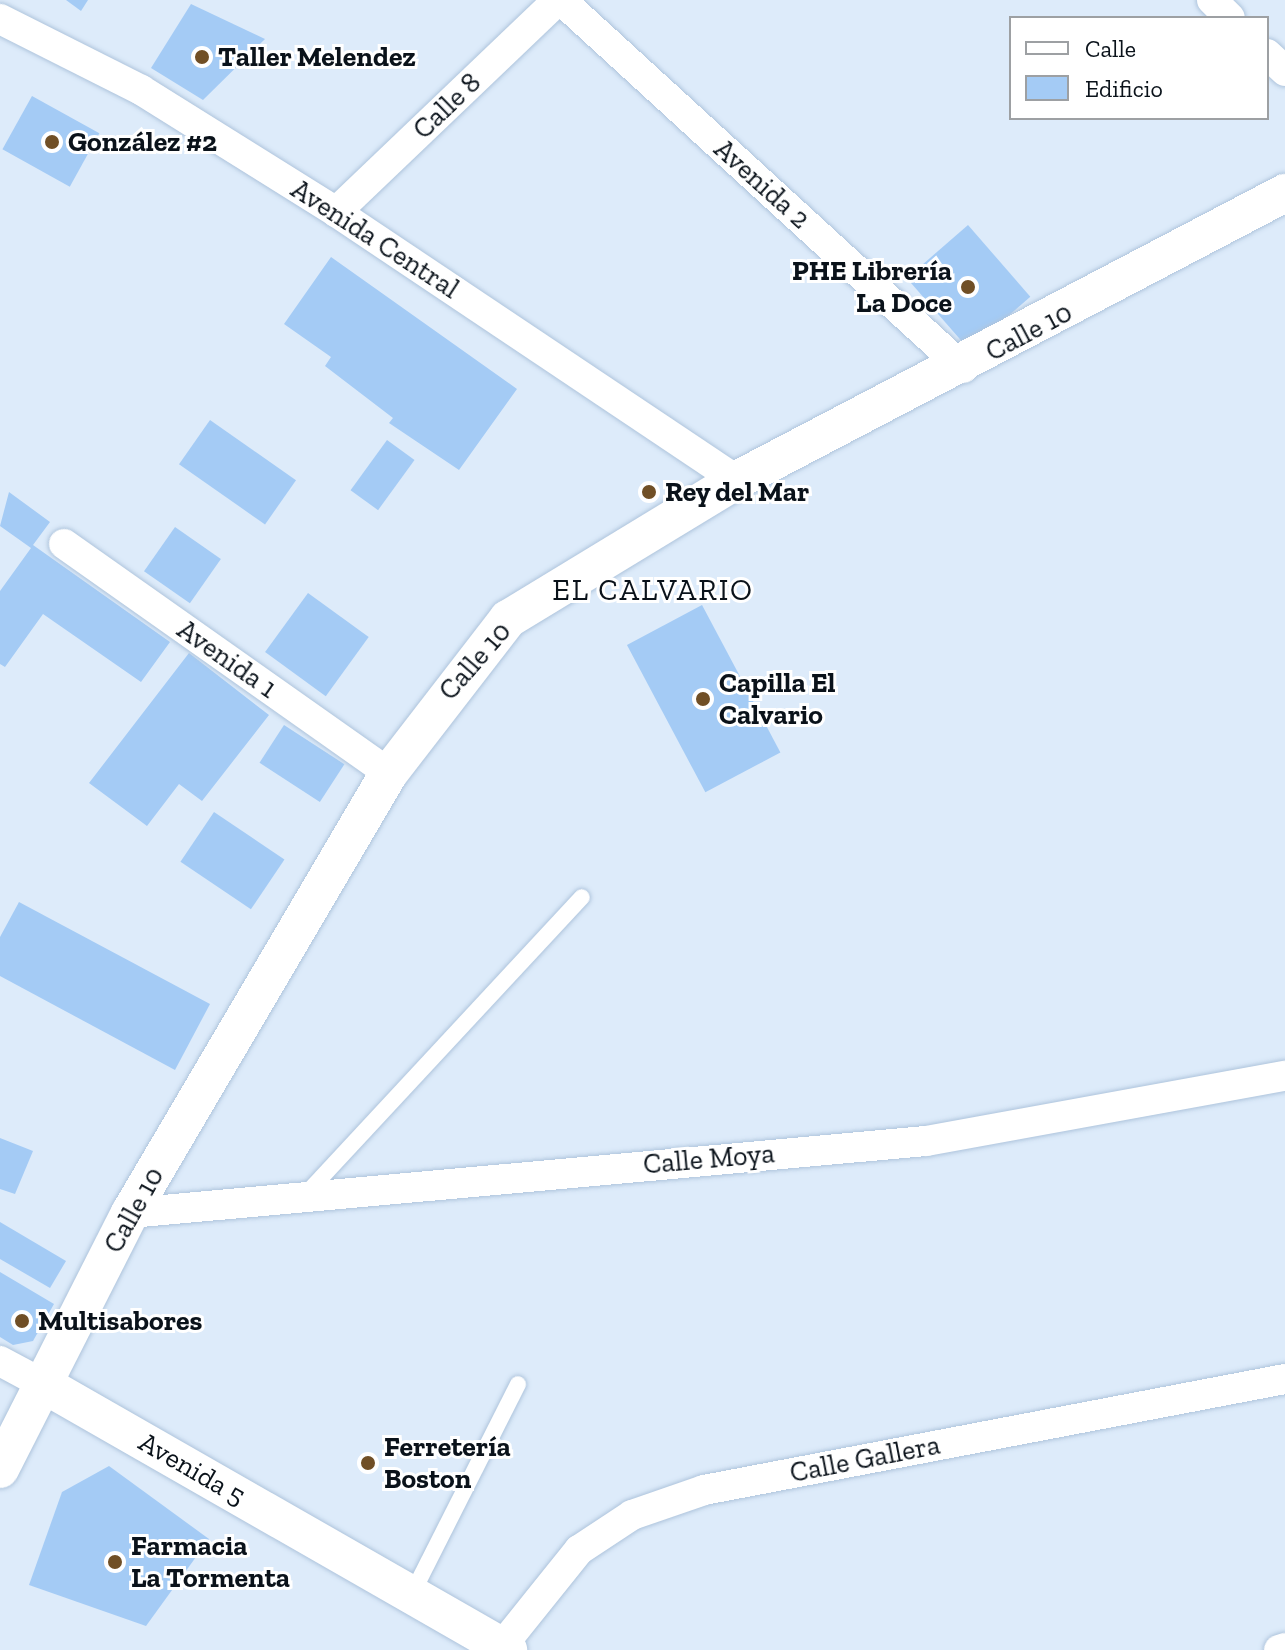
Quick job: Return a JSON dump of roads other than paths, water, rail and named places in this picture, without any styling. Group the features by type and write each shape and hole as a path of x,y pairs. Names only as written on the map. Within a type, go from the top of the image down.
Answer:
{"street":[{"name":"Calle 8","path":"336,212 559,0"},
{"name":"Avenida 2","path":"559,0 963,368"},
{"path":"1212,0 1228,16"},
{"name":"Avenida Central","path":"0,19 141,90 336,212 737,480"},
{"path":"1269,56 1285,71"},
{"name":"Calle 10","path":"0,1469 130,1213 389,773 508,619 737,480 963,368 1285,193"},
{"name":"Avenida 1","path":"64,544 389,773"},
{"name":"Calle Moya","path":"130,1213 306,1194 926,1141 1285,1076"},
{"name":"Avenida 5","path":"0,1361 505,1648"},
{"name":"Calle Gallera","path":"505,1648 579,1550 632,1515 690,1495 1285,1379"},
{"path":"1279,1650 1285,1648"}],"lane":[{"path":"306,1194 582,897"},
{"path":"412,1594 518,1384"}],"place":[{"name":"Taller Melendez","path":"202,57"},
{"name":"González #2","path":"52,142"},
{"name":"PHE Librería La Doce","path":"968,287"},
{"name":"Rey del Mar","path":"649,492"},
{"name":"Capilla El Calvario","path":"703,699"},
{"name":"Multisabores","path":"22,1321"},
{"name":"Ferretería Boston","path":"368,1463"},
{"name":"Farmacia La Tormenta","path":"115,1562"}],"district":[{"name":"EL CALVARIO","path":"653,590"}]}
